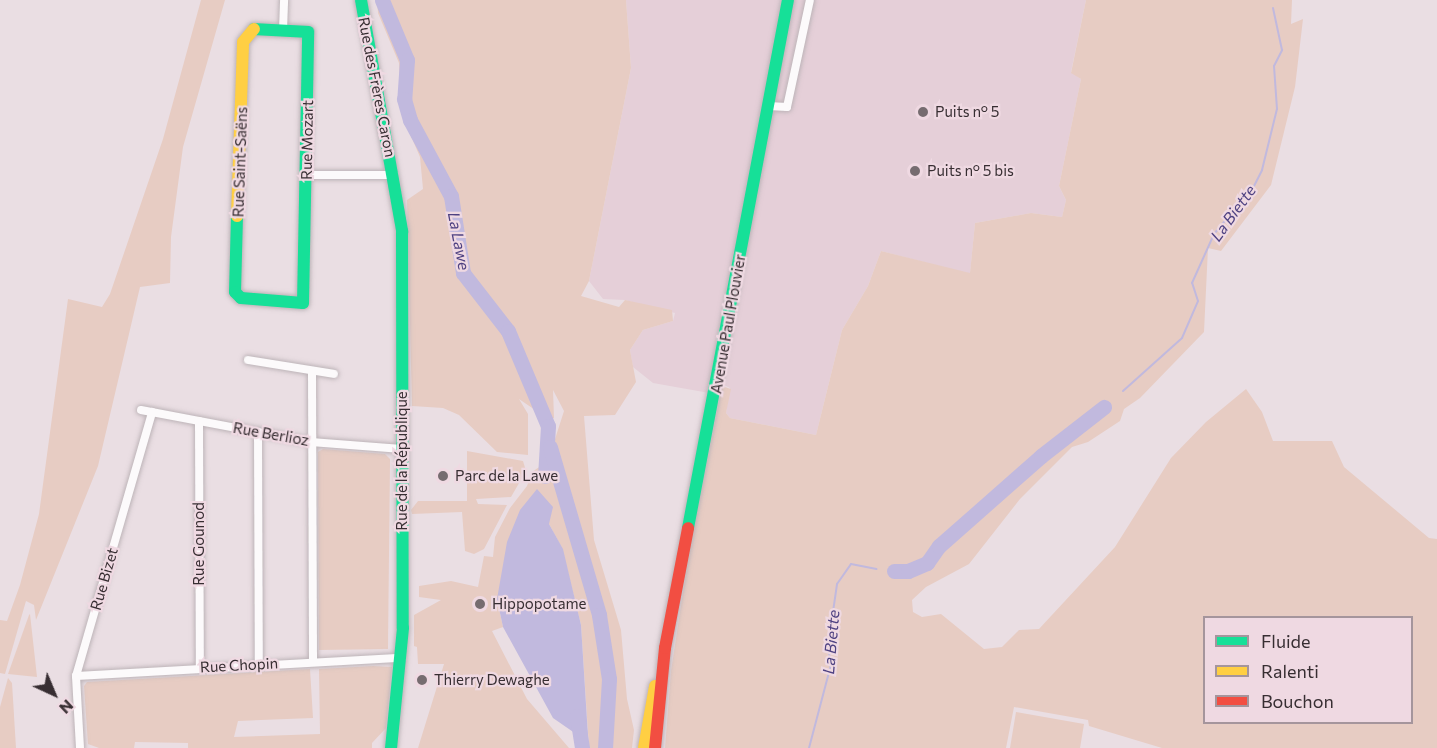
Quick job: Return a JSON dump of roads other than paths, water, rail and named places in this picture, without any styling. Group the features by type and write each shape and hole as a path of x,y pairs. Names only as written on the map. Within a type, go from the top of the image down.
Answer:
{"main road":[{"name":"Rue des Frères Caron","path":"361,0 394,175"},
{"name":"Avenue Paul Plouvier","path":"646,748 788,0"},
{"name":"Rue Mozart","path":"254,29 308,32 303,303"},
{"name":"Rue Saint-Saëns","path":"254,29 243,42 235,288 241,297 303,303"},
{"name":"Rue de la République","path":"391,748 402,658 402,231 394,175"},
{"name":"Avenue Paul Plouvier","path":"655,748 665,648"}],"street":[{"path":"283,31 284,0"},
{"path":"768,106 787,107 810,0"},
{"path":"307,175 394,175"},
{"path":"248,360 334,374"},
{"path":"312,371 313,662"},
{"name":"Rue Berlioz","path":"141,410 311,442 402,449"},
{"name":"Rue Bizet","path":"81,747 76,676 152,412"},
{"name":"Rue Gounod","path":"199,421 200,666"},
{"path":"258,432 259,664"},
{"name":"Rue Chopin","path":"76,676 200,666 402,658"}],"waterway":[{"name":"La Lawe","path":"382,0 407,60 404,99 410,120 451,196 463,273 508,331 548,426 545,476"},
{"name":"La Biette","path":"1123,391 1182,338 1198,301 1192,283 1214,234 1254,186 1262,170 1277,109 1274,66 1282,50 1273,8"},
{"name":"La Biette","path":"894,571 908,571 927,563 939,546 1041,456 1104,407"},
{"path":"550,447 599,615 609,679 605,748"},
{"name":"La Biette","path":"809,748 831,665 828,646 837,584 851,564 877,569"},
{"name":"La Lawe","path":"577,716 582,748"}],"place":[{"name":"Puits n° 5","path":"923,112"},
{"name":"Puits n° 5 bis","path":"915,171"},
{"name":"Parc de la Lawe","path":"443,476"},
{"name":"Hippopotame","path":"480,604"},
{"name":"Thierry Dewaghe","path":"422,680"}]}
